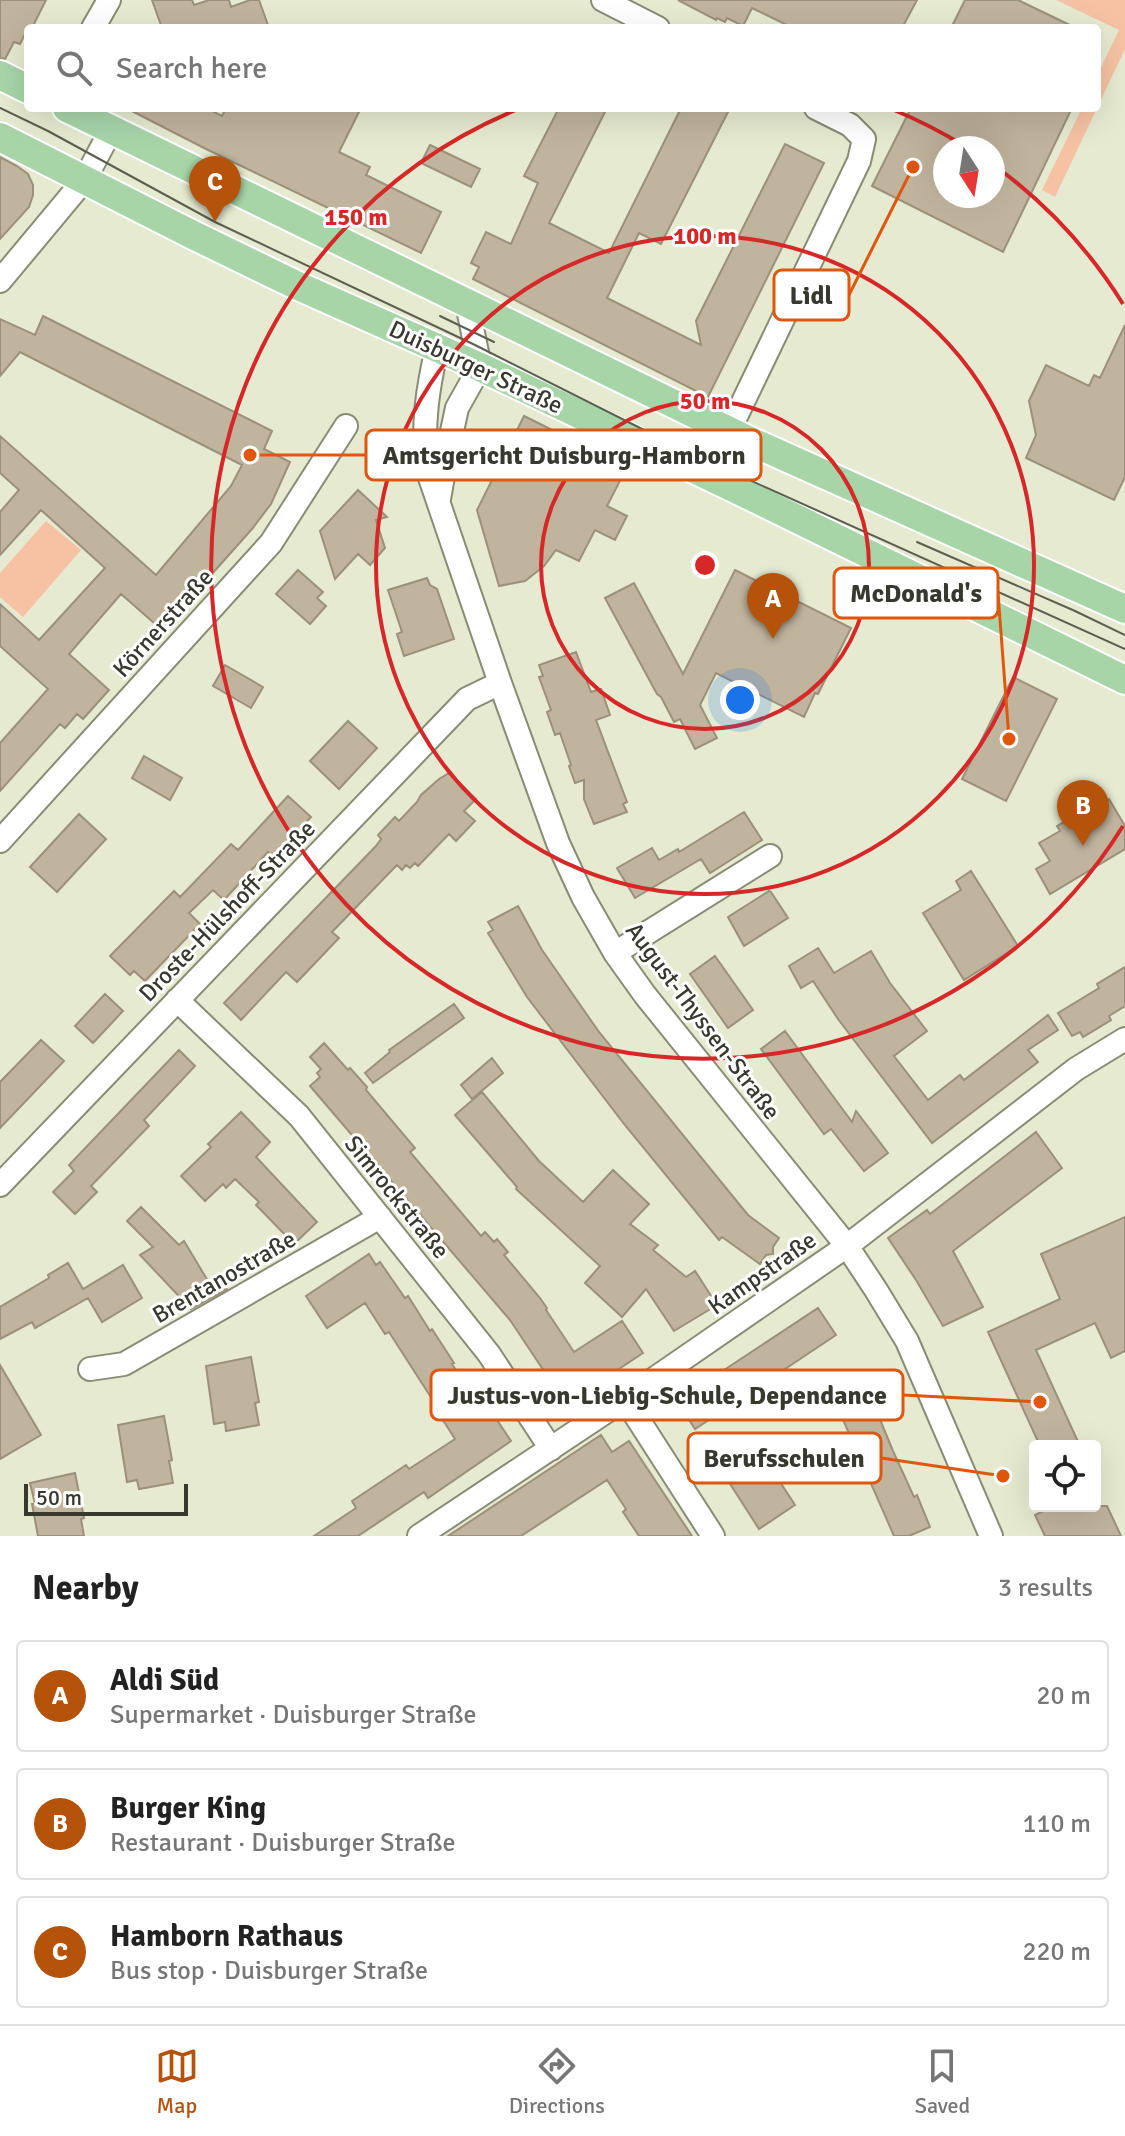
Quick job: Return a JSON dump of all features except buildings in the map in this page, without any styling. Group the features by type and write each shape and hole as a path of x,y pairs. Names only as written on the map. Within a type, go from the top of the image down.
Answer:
{"main road":[{"path":"0,75 24,87"},
{"path":"75,112 729,431 1125,609"},
{"name":"Duisburger Straße","path":"0,137 205,241 732,487 1125,680"}],"street":[{"path":"95,24 109,0"},
{"path":"603,0 650,24"},
{"path":"729,431 859,161 864,139 850,125 824,112"},
{"path":"0,281 85,179 111,130"},
{"path":"467,304 480,367"},
{"name":"August-Thyssen-Straße","path":"437,348 424,430 426,466 558,843 583,897 615,953 645,995 847,1246 907,1341 991,1536"},
{"name":"August-Thyssen-Straße","path":"439,504 457,408 480,367"},
{"name":"Körnerstraße","path":"0,841 271,543 346,426"},
{"name":"Droste-Hülshoff-Straße","path":"0,1185 467,699 500,683"},
{"path":"615,953 770,856"},
{"name":"Simrockstraße","path":"177,1000 299,1116 489,1354 551,1449"},
{"name":"Kampstraße","path":"425,1535 847,1246 1076,1069 1125,1039"},
{"name":"Brentanostraße","path":"90,1369 124,1364 380,1217"},
{"path":"625,1399 713,1536"}],"shaded area":[{"path":"1056,0 1125,0 1125,49 1101,100 1101,68 1119,30"},
{"path":"1080,112 1095,112 1055,197 1042,190"},
{"path":"46,521 81,550 23,617 0,597 0,573"}],"tram line":[{"path":"0,108 215,222 475,345 694,455 1125,649"},
{"path":"440,316 494,342"},
{"path":"917,542 1125,635"}],"place":[{"name":"Lidl","path":"913,167"},
{"name":"Hamborn Rathaus","path":"215,222"},
{"name":"Amtsgericht Duisburg-Hamborn","path":"250,455"},
{"name":"Aldi Süd","path":"773,639"},
{"name":"McDonald's","path":"1009,739"},
{"name":"Burger King","path":"1083,846"},
{"name":"Justus-von-Liebig-Schule, Dependance","path":"1040,1402"},
{"name":"Berufsschulen","path":"1003,1476"}]}
